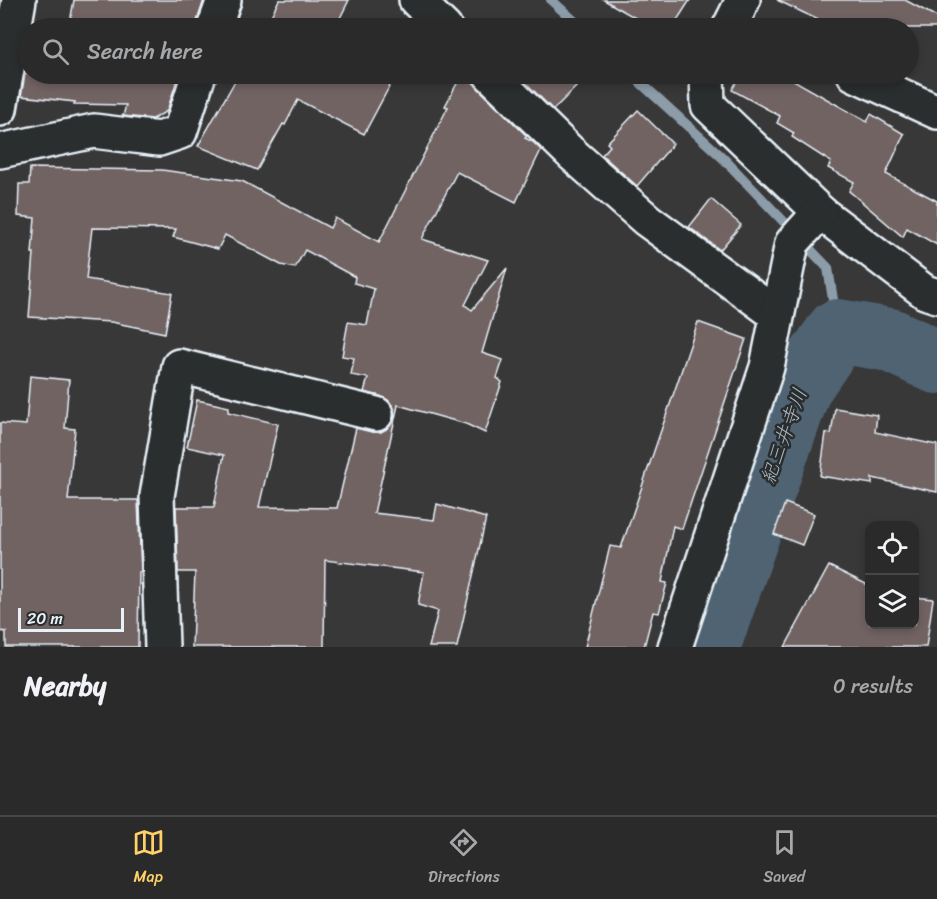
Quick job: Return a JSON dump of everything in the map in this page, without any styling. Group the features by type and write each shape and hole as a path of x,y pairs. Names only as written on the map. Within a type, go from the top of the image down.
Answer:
{"street":[{"path":"0,109 19,0"},
{"path":"218,18 224,0"},
{"path":"416,0 435,18"},
{"path":"0,151 94,131 159,139 180,132 196,84"},
{"path":"500,84 571,153 647,220 777,315"},
{"path":"707,84 708,105 809,225 926,292 937,296"},
{"path":"876,84 937,112"},
{"path":"675,647 767,367 777,315 809,225"},
{"path":"162,647 157,496 179,366 376,414"}],"building":[{"path":"74,0 204,0 198,18 71,18"},
{"path":"279,0 349,0 340,18 270,18"},
{"path":"604,0 690,0 678,18 636,18"},
{"path":"777,0 905,0 937,17 937,28 919,28 919,18 814,18"},
{"path":"23,84 176,84 167,111 153,119 123,116 126,105 74,104 75,102 21,96"},
{"path":"233,84 391,84 364,134 298,100 257,170 198,146"},
{"path":"457,84 475,84 527,136 525,138 541,150 516,202 457,172 422,239 488,260 465,305 472,310 507,268 482,353 503,360 497,378 502,382 485,433 466,424 398,405 374,513 434,520 437,504 486,518 457,647 429,647 438,611 418,605 424,572 325,560 324,647 192,647 195,572 178,572 176,507 214,507 224,455 187,447 197,400 229,407 228,412 278,424 259,507 337,508 356,428 381,432 390,426 394,418 394,408 388,400 364,392 368,378 351,375 354,358 342,356 348,322 367,325 374,289 354,283 355,277 305,250 295,268 281,265 225,235 218,249 173,237 176,229 92,228 86,279 172,293 165,333 111,322 29,317 35,218 18,216 19,184 29,184 30,168 162,170 242,181 330,228 335,218 379,242 448,107 445,106"},
{"path":"527,84 579,84 553,110"},
{"path":"735,84 800,84 867,122 871,114 904,134 886,174 937,201 937,245 907,228 903,237 849,191 854,182 828,168 831,162 792,137 794,133 777,123 780,116 732,90"},
{"path":"638,110 673,144 637,186 602,155 610,146 607,143"},
{"path":"711,199 741,225 720,250 689,227"},
{"path":"698,322 746,339 682,529 673,526 662,582 667,583 659,613 653,612 644,647 585,647 610,546 621,548"},
{"path":"30,376 69,380 65,428 75,429 68,500 138,500 141,572 139,572 138,647 6,647 6,632 0,631 0,423 26,425"},
{"path":"835,408 877,415 875,432 937,445 937,492 872,478 872,484 820,476 826,433 831,434"},
{"path":"785,503 814,514 802,545 774,534"},
{"path":"829,566 865,584 865,629 919,629 919,597 933,599 926,647 785,647"}],"waterway":[{"path":"551,0 571,18"},
{"path":"642,84 723,158 828,268 838,331"},
{"name":"紀三井寺川","path":"708,647 800,387 838,331 890,340 937,362"}]}
